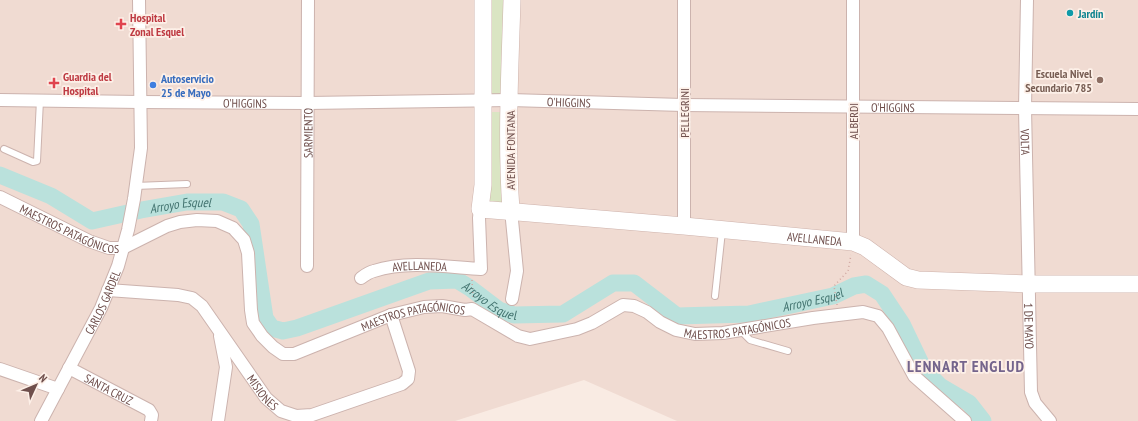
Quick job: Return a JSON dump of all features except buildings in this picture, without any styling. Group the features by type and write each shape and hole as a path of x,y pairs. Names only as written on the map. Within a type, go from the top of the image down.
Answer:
{"street":[{"name":"CARLOS GARDEL","path":"41,421 101,308 118,266 128,230 141,148 139,0"},
{"name":"SARMIENTO","path":"307,266 308,0"},
{"path":"480,209 483,185 483,0"},
{"name":"AVENIDA FONTANA","path":"512,0 509,189 517,271 512,299"},
{"name":"PELLEGRINI","path":"684,0 684,226"},
{"name":"ALBERDI","path":"853,0 853,242"},
{"name":"VOLTA","path":"1027,0 1025,108 1029,284"},
{"name":"O'HIGGINS","path":"0,100 308,103 510,100 684,105 1138,109"},
{"name":"MAESTROS PATAGÓNICOS","path":"0,197 89,241 109,248 123,248 168,226 180,222 197,220 217,221 233,228 244,240 248,252 253,324 262,336 283,354 294,354 391,315 424,307 442,306 465,310 472,309 518,336 530,338 578,329 592,323 623,305 634,306 647,312 660,322 676,330 695,334 724,333 863,312 878,316 888,328 914,376 965,421"},
{"name":"AVELLANEDA","path":"361,278 374,271 400,266 423,265 481,269 480,209 511,210 853,242 865,247 906,277 918,280 1029,284 1138,284"},
{"name":"1 DE MAYO","path":"1029,284 1031,392 1035,403 1050,421"},
{"name":"MISIONES","path":"108,290 178,295 192,298 202,306 266,398 281,411 296,416 312,414 402,384 408,379 408,370 391,315"},
{"path":"218,421 226,367 219,331"},
{"name":"SANTA CRUZ","path":"69,368 150,416"},
{"path":"0,369 58,389"}],"lane":[{"path":"4,149 33,162 37,161 40,100"},
{"path":"135,186 187,184"},
{"path":"715,296 722,229"},
{"path":"740,330 750,340 788,351"}],"path":[{"path":"836,304 834,286 848,271 853,242"},
{"path":"472,279 473,299"}],"shaded area":[{"path":"0,0 1138,0 1138,421 677,421 584,380 455,421 0,421"}],"green space":[{"path":"488,0 504,0 504,95 488,95"},
{"path":"489,112 505,112 505,203 488,203"}],"waterway":[{"name":"Arroyo Esquel","path":"0,175 51,196 92,221 187,202 223,202 241,209 251,224 265,318 272,328 283,331 297,328 429,281 457,280 499,310 514,315 563,314 613,283 634,283 677,316 749,314 833,296 854,286 866,284 882,294 902,324 924,370 940,386 969,403 983,421"}],"place":[{"name":"Jardín","path":"1070,13"},
{"name":"Hospital Zonal Esquel","path":"121,24"},
{"name":"Escuela Nivel Secundario 785","path":"1100,80"},
{"name":"Guardia del Hospital","path":"54,83"},
{"name":"Autoservicio 25 de Mayo","path":"153,85"}],"district":[{"name":"LENNART ENGLUD","path":"966,366"}]}
